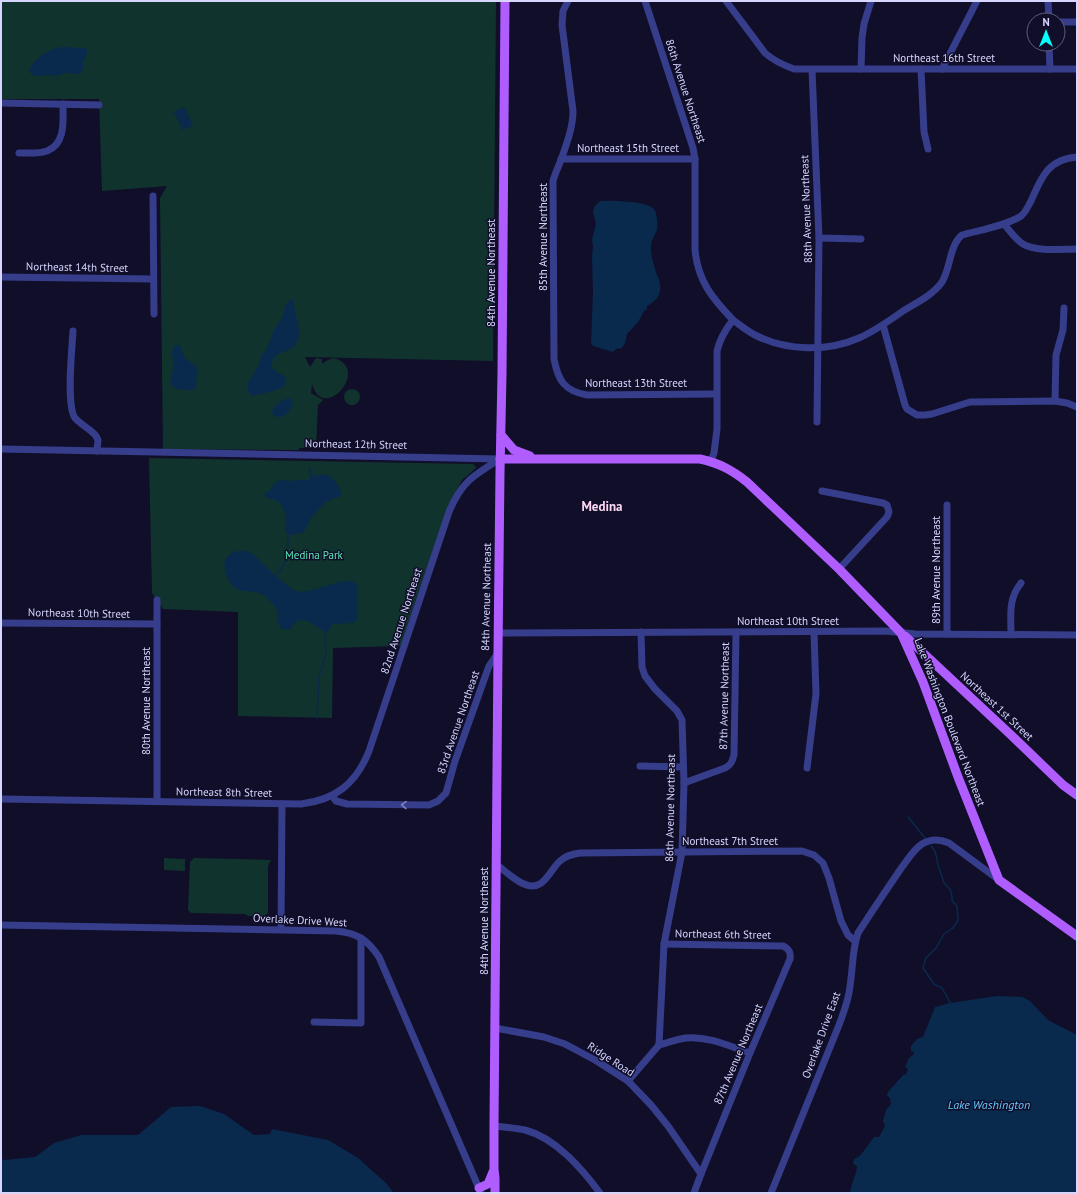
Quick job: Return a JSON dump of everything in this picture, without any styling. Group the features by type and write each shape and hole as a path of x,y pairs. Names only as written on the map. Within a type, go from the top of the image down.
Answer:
{"main road":[{"name":"84th Avenue Northeast","path":"494,1193 505,1"},
{"path":"501,435 514,450 537,459"},
{"name":"Northeast 12th Street","path":"500,459 686,458 711,461"},
{"name":"Lake Washington Boulevard Northeast","path":"711,461 734,472 747,482 839,569 902,633 923,682 958,777 999,880"},
{"name":"Northeast 1st Street","path":"902,633 1063,785 1077,795"},
{"path":"923,682 926,671 932,667 940,668"},
{"path":"999,880 1077,936"},
{"path":"480,1190 488,1184 494,1169"}],"street":[{"name":"85th Avenue Northeast","path":"561,381 556,370 554,359 553,182 573,120 562,24 563,11 568,1"},
{"name":"86th Avenue Northeast","path":"646,1 693,148 695,159 696,262 708,290 718,305 733,320"},
{"path":"861,69 864,24 871,1"},
{"path":"942,69 977,1"},
{"path":"1048,1 1049,12"},
{"name":"Northeast 16th Street","path":"728,2 764,53 781,64 794,69 1077,69"},
{"path":"1066,22 1077,22"},
{"path":"1049,52 1050,69"},
{"path":"921,69 924,132 928,149"},
{"name":"88th Avenue Northeast","path":"812,70 819,238 817,422"},
{"path":"1,103 99,105"},
{"path":"19,153 41,153 48,151 59,141 62,134 64,104"},
{"path":"711,461 714,453 717,429 717,351 719,341 724,331 733,320 754,335 783,345 818,347 838,344 858,338 883,325 931,293 942,282 949,265 954,245 962,235 1004,224 1021,216 1027,208 1045,173 1053,165 1062,160 1077,157"},
{"name":"Northeast 15th Street","path":"561,159 695,159"},
{"path":"153,196 154,314"},
{"path":"1004,224 1016,239 1025,245 1034,248 1077,249"},
{"path":"819,238 861,239"},
{"name":"Northeast 14th Street","path":"1,277 154,279"},
{"path":"1055,401 1056,355 1063,330 1064,308"},
{"path":"883,325 905,405 917,415 932,414 970,402 1055,401 1068,403 1077,407"},
{"path":"73,331 71,404 75,418 96,436 98,440 97,451"},
{"name":"Northeast 13th Street","path":"561,381 570,390 577,394 587,395 716,394"},
{"name":"Northeast 12th Street","path":"1,450 500,459"},
{"path":"470,458 479,465 478,474"},
{"name":"82nd Avenue Northeast","path":"332,796 351,782 365,762 454,500 460,490 478,474 500,459"},
{"path":"822,491 883,503 887,505 890,512 887,518 839,569"},
{"name":"89th Avenue Northeast","path":"946,505 947,634"},
{"path":"1011,634 1011,606 1013,596 1021,583"},
{"name":"80th Avenue Northeast","path":"157,600 157,802"},
{"name":"Northeast 10th Street","path":"1,623 157,624"},
{"name":"Northeast 10th Street","path":"498,633 886,631 902,633 947,634 1077,635"},
{"name":"86th Avenue Northeast","path":"642,632 642,666 645,676 655,689 677,711 682,720 684,783 682,852 664,944 659,1045"},
{"name":"87th Avenue Northeast","path":"684,783 725,768 732,762 734,755 736,632"},
{"path":"807,768 816,694 814,632"},
{"name":"83rd Avenue Northeast","path":"332,796 336,801 347,804 429,805 434,804 441,799 446,793 489,666 498,653"},
{"path":"640,766 683,767"},
{"name":"Northeast 8th Street","path":"1,799 300,804 323,800 332,796"},
{"path":"281,929 282,804"},
{"name":"Overlake Drive East","path":"771,1193 846,1005 850,988 855,941 890,884 911,855 923,844 935,840 945,841 999,880"},
{"name":"Northeast 7th Street","path":"496,864 523,884 534,886 542,884 563,858 575,854 802,851 814,855 823,863 841,921 848,935 855,941"},
{"path":"982,868 991,860"},
{"name":"Overlake Drive West","path":"1,925 281,929 336,931 353,934 362,938 373,948 378,956 480,1190"},
{"path":"314,1022 361,1023 362,938"},
{"name":"Northeast 6th Street","path":"664,944 783,946"},
{"name":"87th Avenue Northeast","path":"694,1193 750,1053 790,959 791,954 789,950 783,946"},
{"name":"Ridge Road","path":"495,1028 544,1037 565,1044 595,1060 628,1081 651,1105 668,1126 701,1174"},
{"path":"628,1081 659,1045 684,1038 704,1038 750,1053"},
{"path":"494,1126 525,1130 546,1140 560,1149 575,1163 600,1193"}],"green space":[{"path":"1,1 496,1 493,361 305,357 310,367 316,358 322,359 322,364 335,358 346,367 348,375 340,392 332,397 324,398 317,394 312,384 311,393 323,400 318,405 316,448 299,448 299,450 163,449 160,198 167,186 102,191 99,99 1,99"},
{"path":"352,389 358,391 360,397 358,403 352,405 346,403 344,397 346,391"},
{"name":"Medina Park","path":"149,458 473,464 476,467 462,480 449,504 401,646 333,648 332,718 238,716 238,612 163,609 152,593"},
{"path":"164,858 185,859 185,871 164,870"},
{"path":"194,858 271,860 268,866 268,913 264,916 248,916 245,914 191,913 188,910 190,862"}],"water":[{"path":"62,47 87,49 83,69 80,74 65,73 57,76 38,76 29,72 34,62 38,58 47,52"},
{"path":"185,107 193,126 182,130 175,113 174,114 173,112"},
{"path":"600,201 644,204 654,209 657,216 657,230 652,241 651,249 652,260 660,284 659,295 656,300 647,306 647,309 644,311 638,322 627,334 622,348 616,349 613,352 593,346 591,343 593,292 592,239 596,224 593,212 594,207"},
{"path":"293,299 299,329 299,337 295,345 276,355 272,362 272,368 285,376 286,384 275,390 252,396 248,392 248,383 260,363 261,355 264,353 273,332 283,316 285,304"},
{"path":"175,345 180,346 184,357 197,367 197,385 194,390 177,389 170,382 174,366 172,352"},
{"path":"288,398 293,402 291,409 284,416 274,416 272,412 278,403"},
{"path":"309,474 317,476 325,474 328,476 338,486 341,496 327,501 310,519 306,529 302,533 288,535 285,531 286,519 283,507 277,501 265,497 264,494 270,490 276,482 281,480 295,481 304,479 309,481"},
{"path":"238,551 249,552 283,582 294,590 301,592 345,581 352,581 356,584 358,589 358,615 356,621 352,623 334,624 328,632 304,620 295,623 289,630 282,629 278,622 276,608 267,598 256,592 238,590 231,584 224,567 226,559 229,555"},
{"name":"Lake Washington","path":"997,996 1022,997 1030,1001 1048,1020 1077,1035 1077,1193 850,1193 857,1169 857,1166 853,1164 854,1159 860,1156 874,1137 879,1137 885,1126 883,1121 886,1110 891,1104 890,1098 887,1096 888,1092 903,1075 906,1074 908,1069 905,1067 909,1058 914,1052 911,1051 911,1046 917,1039 923,1037 935,1007 950,1003"},
{"path":"200,1106 224,1114 254,1135 270,1134 272,1129 328,1140 358,1158 386,1183 394,1193 1,1193 1,1159 5,1160 35,1157 54,1143 81,1135 138,1135 171,1107"}],"waterway":[{"path":"310,468 310,474"},
{"path":"276,575 283,567 285,562 288,535"},
{"path":"317,718 319,677 326,654 326,632"},
{"path":"908,817 925,838"},
{"path":"931,846 935,851 944,883 950,889 952,901 957,906 958,920 953,928 944,934 936,948 926,958 923,968 934,984 942,988 951,1004"}],"district":[{"name":"Medina","path":"602,506"}]}
